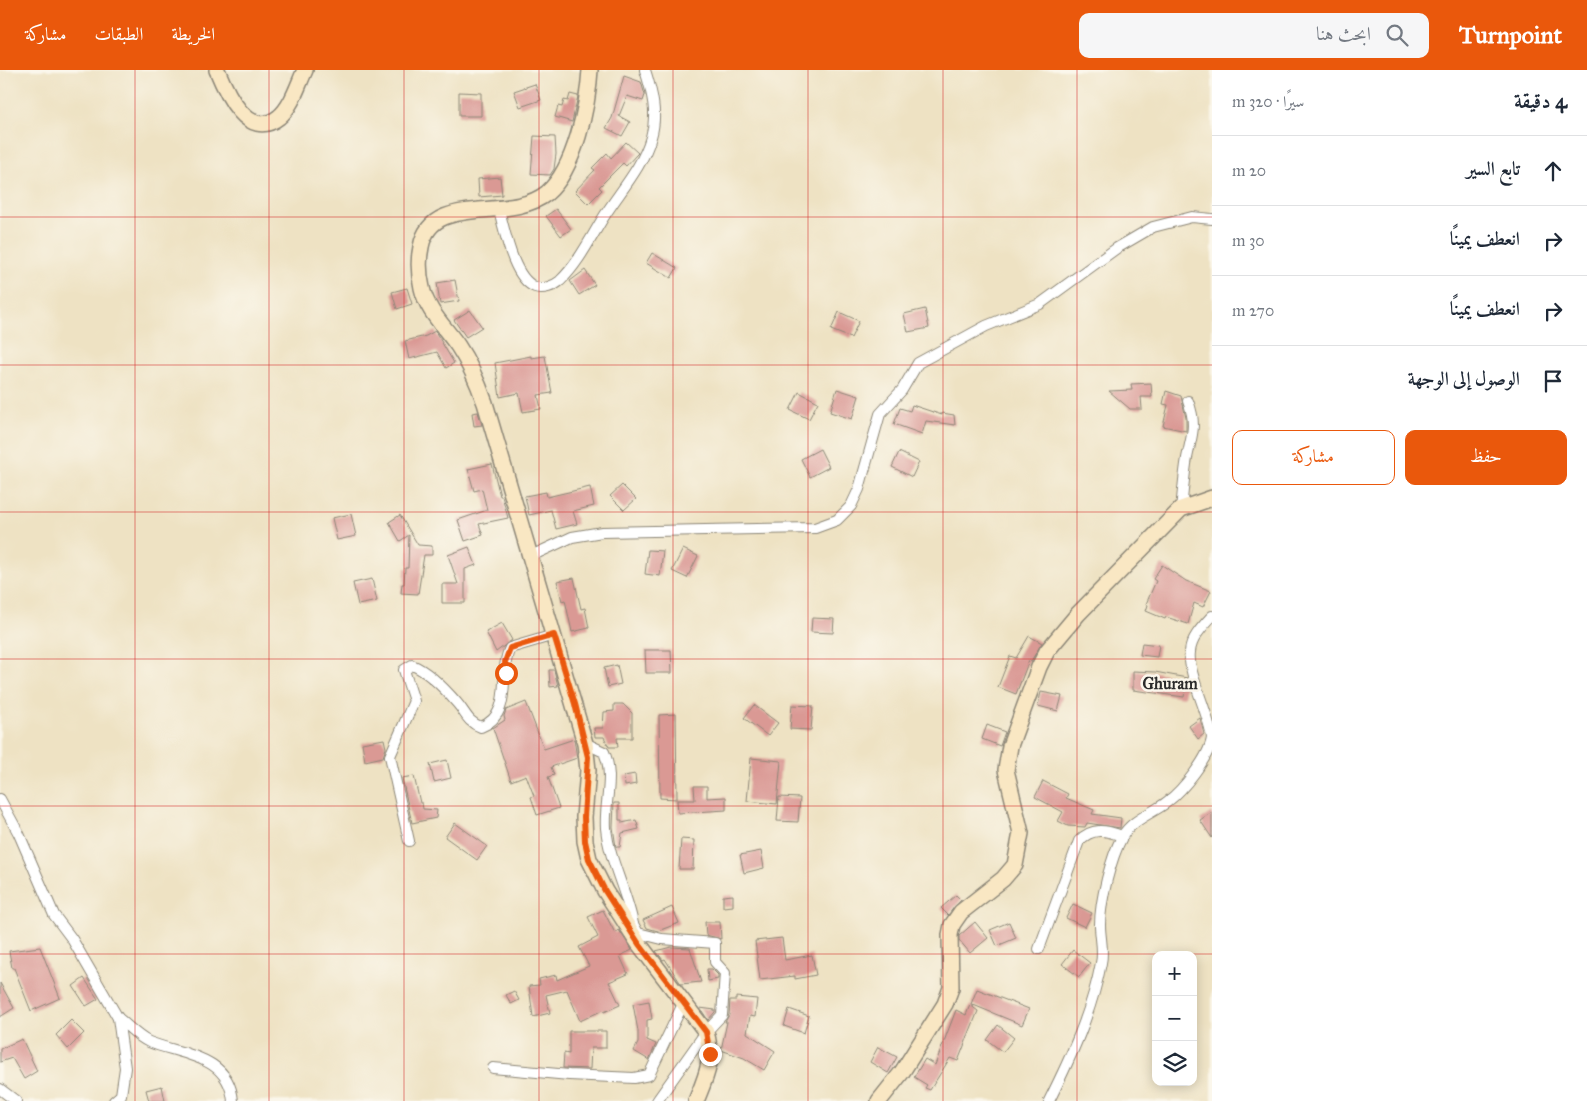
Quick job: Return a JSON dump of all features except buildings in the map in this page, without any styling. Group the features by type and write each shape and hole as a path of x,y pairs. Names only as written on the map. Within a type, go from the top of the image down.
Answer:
{"street":[{"path":"217,70 224,86 243,116 256,123 267,123 279,117 290,103 305,70"},
{"path":"590,70 575,144 558,182 546,193 530,203 499,210 474,210 448,214 433,223 422,238 418,261 426,302 474,372 531,556 585,743 588,770 584,817 585,841 589,859 605,891 683,1004 706,1032 710,1046 710,1066 696,1101"},
{"path":"499,210 519,272 537,288 549,287 558,282 585,248 645,155 652,136 654,114 645,70"},
{"path":"531,556 572,536 602,532 815,528 837,520 851,506 859,489 880,414 902,390 918,363 986,326 1040,304 1117,248 1153,227 1192,217 1212,219"},
{"path":"1181,509 1187,459 1194,427 1188,401"},
{"path":"879,1101 902,1072 945,1004 951,988 950,935 952,925 961,912 1003,878 1015,865 1022,833 1006,770 1010,746 1039,667 1061,634 1181,509 1212,498"},
{"path":"1049,1101 1081,1034 1099,972 1103,950 1100,923 1102,908 1110,869 1122,836 1129,827 1178,793 1211,748 1211,727 1189,652 1193,641 1212,616"},
{"path":"409,841 390,756 414,701 404,670 412,666 427,675 459,705 471,723 481,727 489,724 497,716 505,685 505,662 510,648 554,635"},
{"path":"585,743 604,752 608,759 610,769 607,834 633,924 638,933 662,939 715,943 715,962 725,973 722,1015 706,1032 658,1101"},
{"path":"0,799 54,915 72,939 118,1018 148,1042 187,1052 211,1063 227,1081 233,1101"},
{"path":"1039,949 1079,841 1085,834 1093,831 1102,830 1122,836"},
{"path":"493,1068 569,1075 634,1078 649,1075 683,1004"},
{"path":"114,1101 121,1095 125,1068 118,1018"},
{"path":"0,1088 16,1101"}],"district":[{"name":"Ghuram","path":"1170,683"}],"route":[{"path":"506,673 505,662 510,648 554,635 575,704 588,757 584,817 585,841 589,859 605,891 622,914 639,944 706,1032 710,1054"}]}
